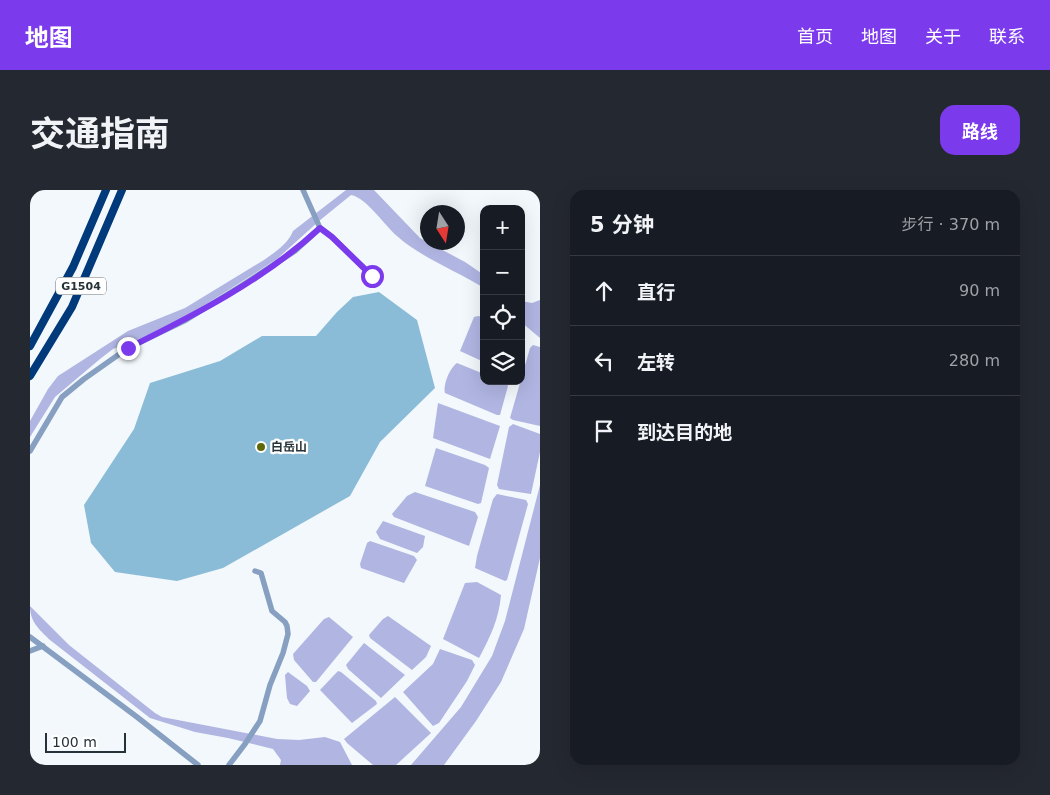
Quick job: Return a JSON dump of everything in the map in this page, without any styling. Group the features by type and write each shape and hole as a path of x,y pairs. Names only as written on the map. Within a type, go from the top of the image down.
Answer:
{"highway":[{"name":"G1504","path":"30,346 73,267 106,190"},
{"name":"G1504","path":"30,376 72,306 122,190"}],"street":[{"path":"303,190 319,226 372,276"},
{"path":"30,450 62,398 84,378 128,348 186,320 244,284 295,251 319,226"},
{"path":"229,765 255,730 288,634 285,622 272,611 261,573 255,571"},
{"path":"30,637 198,765"},
{"path":"30,651 42,646"}],"shaded area":[{"path":"346,190 374,190 420,238 420,250 442,250 465,262 480,272 480,286 406,244 363,201 351,195 277,259 186,317 156,333 113,349 55,397 30,437 30,421 48,389 58,376 128,331 185,308 264,260 285,244 293,231"},
{"path":"379,292 417,320 435,388 380,442 350,496 223,568 177,581 115,572 91,543 84,505 134,429 150,383 220,361 262,336 316,336 353,297"},
{"path":"540,300 540,338 525,325 525,302 532,303"},
{"path":"480,316 480,360 460,351 474,317"},
{"path":"533,345 540,347 540,426 510,418 519,385 525,385 525,366 530,348"},
{"path":"457,363 480,372 480,385 508,385 500,415 445,393 445,385 452,369"},
{"path":"438,403 500,426 490,459 433,438"},
{"path":"513,424 540,434 540,452 531,494 499,489 497,485 509,427"},
{"path":"436,448 489,468 481,503 478,504 425,486"},
{"path":"540,485 540,558 524,629 501,682 444,765 411,765 461,707 492,656 505,621"},
{"path":"415,492 475,512 478,517 469,546 394,517 392,514 407,496"},
{"path":"497,494 526,500 528,504 507,580 505,581 475,568 493,499"},
{"path":"383,521 425,536 423,547 417,553 380,539 376,532"},
{"path":"370,541 414,556 417,560 404,583 361,568 360,564 367,543"},
{"path":"477,582 501,595 496,620 479,658 443,639 465,583"},
{"path":"30,606 69,645 162,717 277,739 299,740 325,737 340,742 352,765 280,765 281,760 273,749 195,732 150,718 50,640 33,621"},
{"path":"388,616 431,646 426,657 412,670 370,638 369,635"},
{"path":"329,617 353,637 316,682 313,682 294,660 293,654 324,619"},
{"path":"364,643 405,675 381,698 348,669 346,665"},
{"path":"440,649 472,660 475,665 467,681 439,723 433,726 403,692 433,664"},
{"path":"338,671 376,701 377,704 352,723 320,690"},
{"path":"288,672 307,686 310,691 297,706 290,704 287,698 285,675"},
{"path":"395,697 431,733 396,765 373,765 344,739"}],"place":[{"name":"白岳山","path":"261,447"}],"route":[{"path":"128,348 186,320 244,284 295,251 320,228 332,237 372,276"}]}
